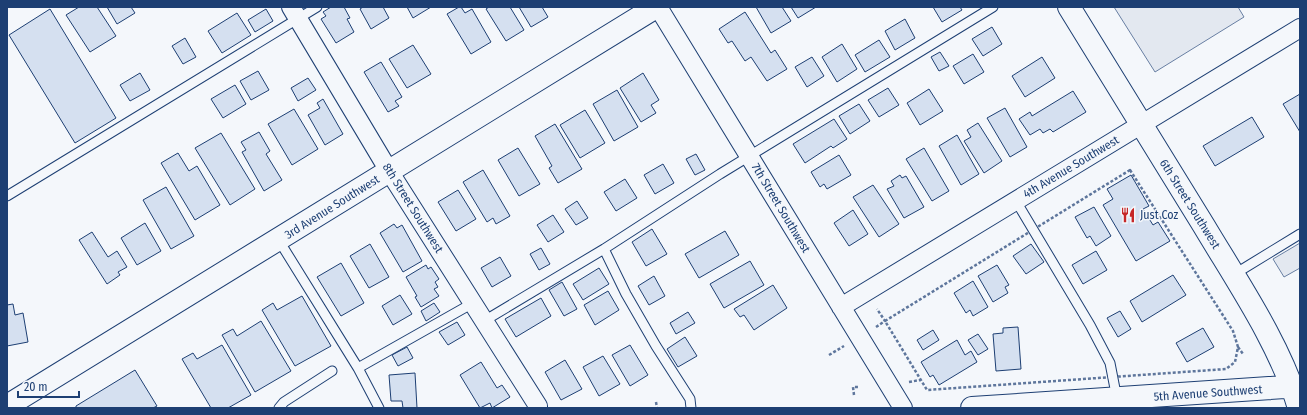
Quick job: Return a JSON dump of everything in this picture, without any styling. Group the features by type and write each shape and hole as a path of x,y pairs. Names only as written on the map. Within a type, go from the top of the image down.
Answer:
{"main road":[{"name":"3rd Avenue Southwest","path":"7,406 657,7"},
{"name":"6th Street Southwest","path":"1069,7 1265,330 1296,387 1299,408"},
{"path":"27,408 44,383"},
{"name":"5th Avenue Southwest","path":"972,408 1296,387"}],"street":[{"name":"7th Street Southwest","path":"657,7 903,408"},
{"name":"8th Street Southwest","path":"294,13 389,171 538,408"},
{"name":"4th Avenue Southwest","path":"841,307 1300,28"}],"lane":[{"path":"7,196 294,13 317,7"},
{"path":"484,321 604,248 749,156 776,141 993,7"},
{"path":"1016,201 1090,325 1110,363 1118,399"},
{"path":"1233,275 1300,234"},
{"path":"278,240 358,368 379,408"},
{"path":"604,248 626,294 656,346 690,399 692,408"},
{"path":"358,368 473,303"},
{"path":"280,408 284,402 332,371"}],"path":[{"path":"871,329 885,321 877,310"},
{"path":"829,355 844,346"},
{"path":"1238,347 1244,354"},
{"path":"854,395 853,387 859,387"},
{"path":"656,402 657,408"}],"shaded area":[{"path":"1114,7 1238,7 1244,17 1155,72"},
{"path":"1300,243 1300,268 1284,277 1273,259"}],"building":[{"path":"79,7 97,7 116,36 90,52 66,15"},
{"path":"107,7 131,7 135,13 117,24"},
{"path":"331,7 344,7 350,18 347,19 354,32 336,43 321,19 326,16 323,12"},
{"path":"363,7 383,7 389,18 371,29 360,9"},
{"path":"407,7 431,7 413,18"},
{"path":"461,7 465,13 472,9 491,42 471,54 447,14"},
{"path":"489,7 510,7 524,30 506,41 486,9"},
{"path":"519,7 542,7 548,17 531,27"},
{"path":"756,7 782,7 791,21 771,33"},
{"path":"791,7 816,7 798,18"},
{"path":"933,7 960,7 962,10 942,22"},
{"path":"50,9 116,118 75,143 9,35"},
{"path":"266,9 273,21 255,32 248,20"},
{"path":"745,12 771,53 775,50 787,69 767,81 751,57 745,61 732,41 728,43 719,29"},
{"path":"237,13 251,35 222,53 208,31"},
{"path":"905,19 915,38 895,50 885,31"},
{"path":"992,27 1002,44 983,56 972,39"},
{"path":"185,38 196,57 183,64 172,46"},
{"path":"879,40 890,57 865,72 855,55"},
{"path":"842,44 857,69 837,82 822,57"},
{"path":"413,45 431,74 407,88 389,59"},
{"path":"940,52 949,66 939,71 931,57"},
{"path":"973,54 984,72 964,84 953,66"},
{"path":"812,57 824,76 807,87 795,67"},
{"path":"1042,57 1055,78 1025,97 1012,76"},
{"path":"381,62 402,97 395,101 399,106 388,112 364,72"},
{"path":"258,71 269,90 251,100 240,81"},
{"path":"140,73 150,90 130,101 120,85"},
{"path":"643,73 659,100 651,105 656,113 641,122 620,88"},
{"path":"308,78 316,90 298,101 291,88"},
{"path":"235,85 246,104 223,118 211,99"},
{"path":"888,88 899,105 879,117 868,100"},
{"path":"929,89 943,111 920,125 907,103"},
{"path":"617,90 638,127 614,141 593,104"},
{"path":"1073,91 1086,112 1053,132 1050,129 1043,133 1040,129 1030,135 1019,119 1030,112 1032,116"},
{"path":"1300,94 1300,132 1283,104"},
{"path":"323,99 343,134 325,145 308,115 320,108 317,103"},
{"path":"859,104 870,121 850,134 839,116"},
{"path":"1005,108 1027,147 1010,157 987,118"},
{"path":"294,109 318,149 292,165 268,124"},
{"path":"585,110 605,143 580,158 560,125"},
{"path":"1252,117 1264,137 1215,166 1203,146"},
{"path":"834,119 847,139 833,148 831,146 805,163 793,144"},
{"path":"978,123 1002,161 984,173 964,141 971,137 967,130"},
{"path":"555,124 582,169 558,183 549,168 552,166 535,136"},
{"path":"259,132 270,151 266,154 282,180 264,191 242,152 246,150 241,142"},
{"path":"221,133 255,189 230,205 195,148"},
{"path":"957,135 979,174 961,185 939,146"},
{"path":"518,148 540,184 519,196 498,160"},
{"path":"924,148 949,191 932,201 906,159"},
{"path":"178,153 189,171 197,166 220,205 195,220 161,163"},
{"path":"696,154 705,170 695,175 686,159"},
{"path":"839,155 851,175 827,189 824,184 820,187 811,172"},
{"path":"663,164 674,183 655,194 644,175"},
{"path":"483,170 510,216 496,224 493,218 487,222 463,182"},
{"path":"900,175 902,178 906,176 924,207 904,218 887,189 894,186 891,181"},
{"name":"Just Coz","path":"1131,175 1149,206 1143,209 1153,225 1158,222 1170,241 1136,261 1103,205 1113,199 1107,189"},
{"path":"625,179 637,198 616,211 604,192"},
{"path":"873,185 899,224 879,237 853,197"},
{"path":"166,187 194,236 171,249 143,200"},
{"path":"458,190 476,219 456,231 438,202"},
{"path":"577,201 588,218 576,225 565,209"},
{"path":"1094,207 1111,236 1096,246 1090,236 1087,238 1075,217"},
{"path":"853,210 868,234 849,246 834,223"},
{"path":"553,215 564,232 548,242 537,225"},
{"path":"145,223 161,251 137,265 121,238"},
{"path":"394,224 397,228 402,225 422,261 403,272 380,233"},
{"path":"652,229 667,254 646,266 632,242"},
{"path":"725,231 739,255 699,278 685,254"},
{"path":"92,232 108,257 117,251 127,267 118,272 120,275 107,284 79,240"},
{"path":"370,244 389,277 369,288 350,256"},
{"path":"1031,244 1044,262 1026,274 1013,256"},
{"path":"541,248 550,264 539,270 530,254"},
{"path":"1096,251 1107,270 1083,284 1072,265"},
{"path":"500,257 511,276 492,287 481,268"},
{"path":"750,261 764,285 724,308 710,284"},
{"path":"341,263 364,303 341,316 317,277"},
{"path":"426,265 428,269 431,267 439,279 435,282 438,287 434,289 439,296 421,307 415,297 417,296 406,277"},
{"path":"997,265 1009,285 1005,287 1008,293 993,302 978,276"},
{"path":"599,268 609,284 583,300 573,284"},
{"path":"1173,275 1186,295 1142,322 1130,301"},
{"path":"654,276 665,296 649,305 638,286"},
{"path":"973,281 988,307 973,316 970,310 966,313 954,293"},
{"path":"562,282 577,309 564,316 549,290"},
{"path":"773,285 787,308 754,330 744,315 740,317 734,309"},
{"path":"608,291 619,310 595,325 584,305"},
{"path":"400,295 412,314 393,325 382,306"},
{"path":"302,296 331,346 295,366 262,310 273,303 277,310"},
{"path":"541,298 551,316 516,337 505,319"},
{"path":"434,303 440,312 426,321 421,311"},
{"path":"13,304 15,315 23,313 28,342 7,346 7,305"},
{"path":"1120,311 1131,329 1118,337 1107,318"},
{"path":"688,312 695,323 676,334 670,323"},
{"path":"261,321 291,371 255,392 222,335 233,329 237,336"},
{"path":"457,322 465,335 448,345 439,332"},
{"path":"1018,327 1021,369 996,371 993,334 1003,333 1003,328"},
{"path":"1203,328 1214,347 1187,362 1176,343"},
{"path":"933,330 939,340 923,350 917,340"},
{"path":"978,334 988,349 978,355 968,340"},
{"path":"685,337 697,356 678,367 667,349"},
{"path":"957,340 965,355 971,351 977,362 939,385 933,375 930,377 921,362"},
{"path":"222,345 251,395 228,408 211,408 182,359 193,353 197,359"},
{"path":"630,345 648,375 630,386 612,355"},
{"path":"407,347 413,358 398,366 392,355"},
{"path":"603,356 620,384 599,396 583,367"},
{"path":"565,360 582,389 561,400 545,372"},
{"path":"481,362 497,388 502,385 510,397 492,408 490,403 480,408 460,375"},
{"path":"135,370 157,406 153,408 76,408 76,406"},
{"path":"415,373 417,408 403,408 402,401 391,401 389,375"}],"place":[{"name":"Just Coz","path":"1128,215"}]}
